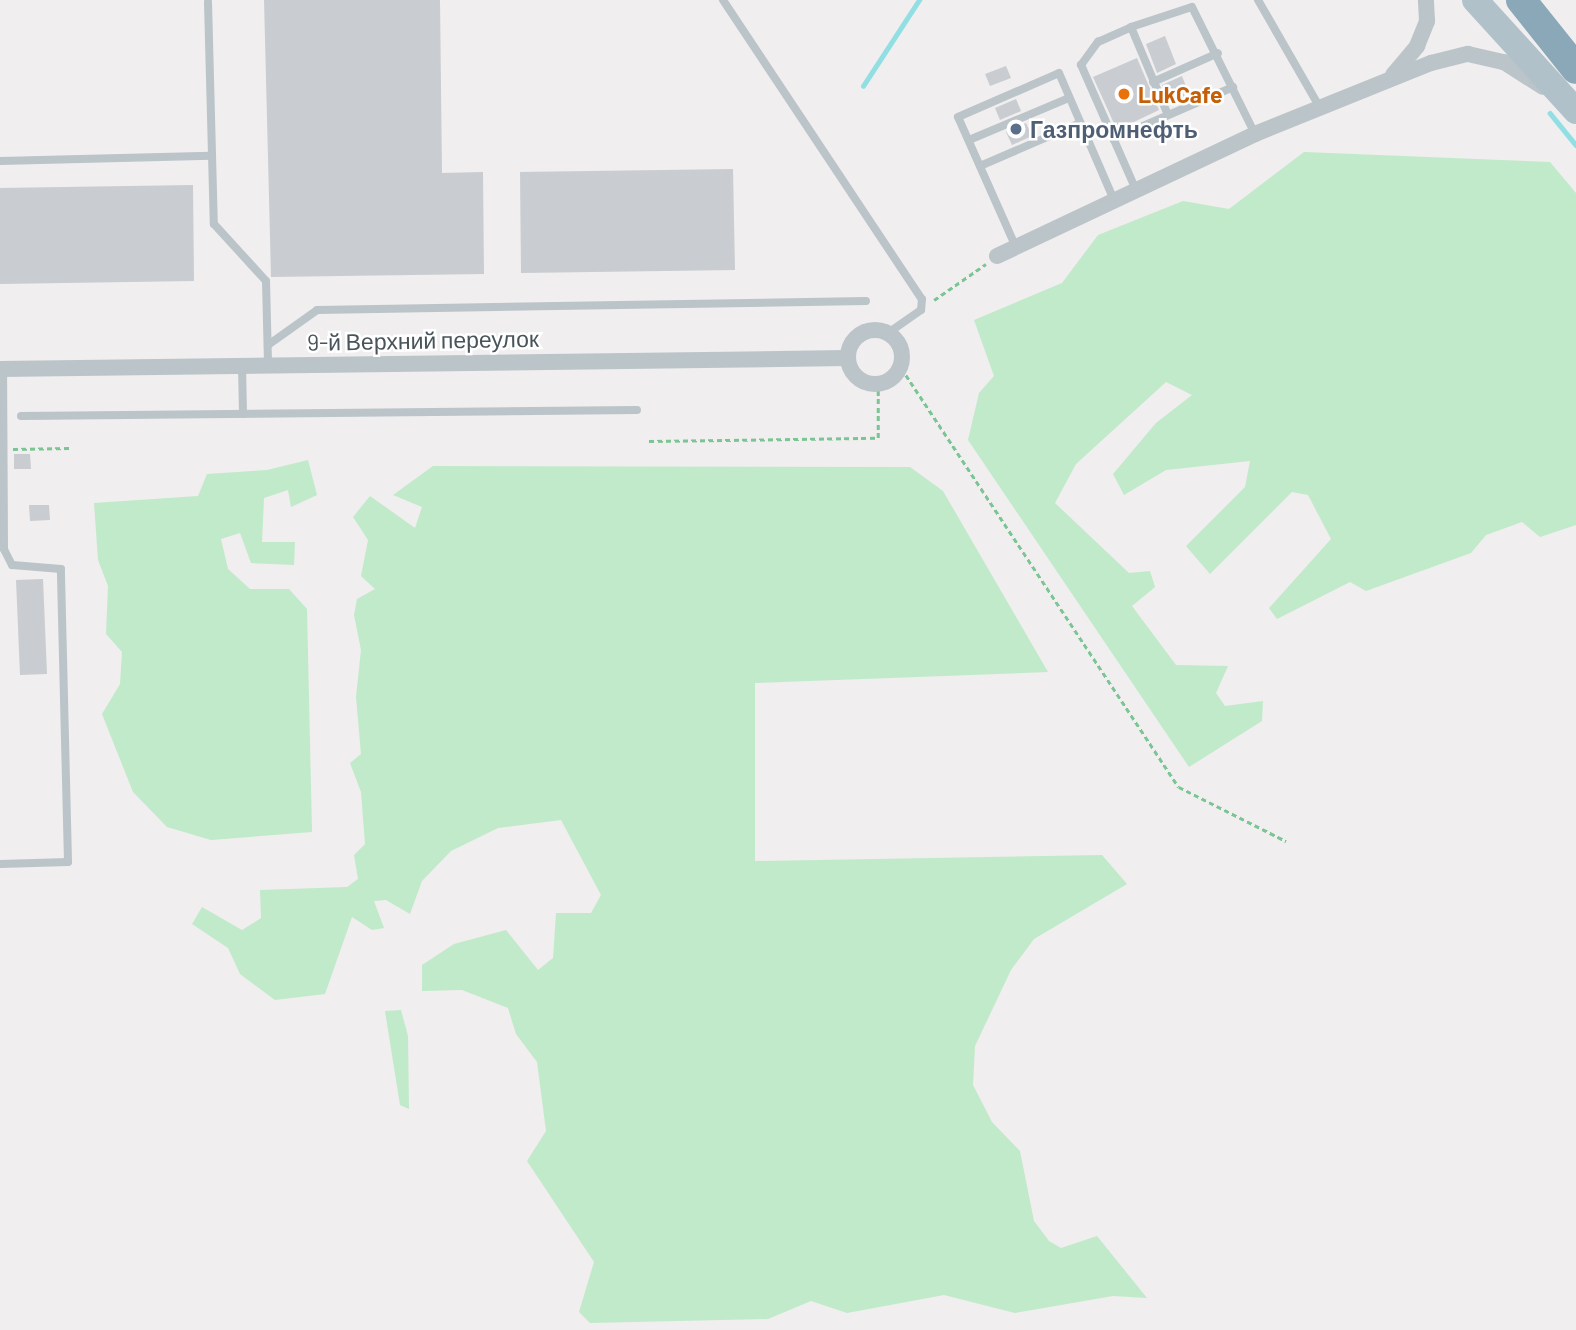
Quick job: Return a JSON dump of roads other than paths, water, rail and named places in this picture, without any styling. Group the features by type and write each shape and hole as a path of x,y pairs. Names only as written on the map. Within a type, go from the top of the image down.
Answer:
{"highway":[{"path":"1521,0 1576,69"}],"main road":[{"path":"1475,0 1572,107"}],"street":[{"path":"1393,75 1417,46 1427,22 1426,0"},
{"path":"997,256 1319,106 1393,75 1468,54 1504,62 1572,107"},
{"path":"888,333 902,362 889,381 867,384 847,358 856,337 888,333"},
{"name":"9-й Верхний переулок","path":"1,369 847,358"}],"lane":[{"path":"723,0 924,305 888,333"},
{"path":"1258,0 1319,106"},
{"path":"208,2 214,224 265,281 268,365"},
{"path":"1136,190 1081,65 1098,43 1131,27 1192,7 1218,53 1255,134"},
{"path":"1131,27 1168,115"},
{"path":"1153,82 1218,53"},
{"path":"1015,246 958,117 1059,73 1114,200"},
{"path":"1113,139 1233,87"},
{"path":"969,140 1069,98"},
{"path":"980,166 1080,123"},
{"path":"0,160 211,156"},
{"path":"268,345 317,310 866,302"},
{"path":"242,365 243,414"},
{"path":"0,864 68,862 61,569 24,568 6,558 1,461 1,369"},
{"path":"22,416 637,410"}],"waterway":[{"path":"863,86 919,0"},
{"path":"1550,113 1576,145"}],"place":[{"name":"LukCafe","path":"1124,94"},
{"name":"Газпромнефть","path":"1016,129"}]}
